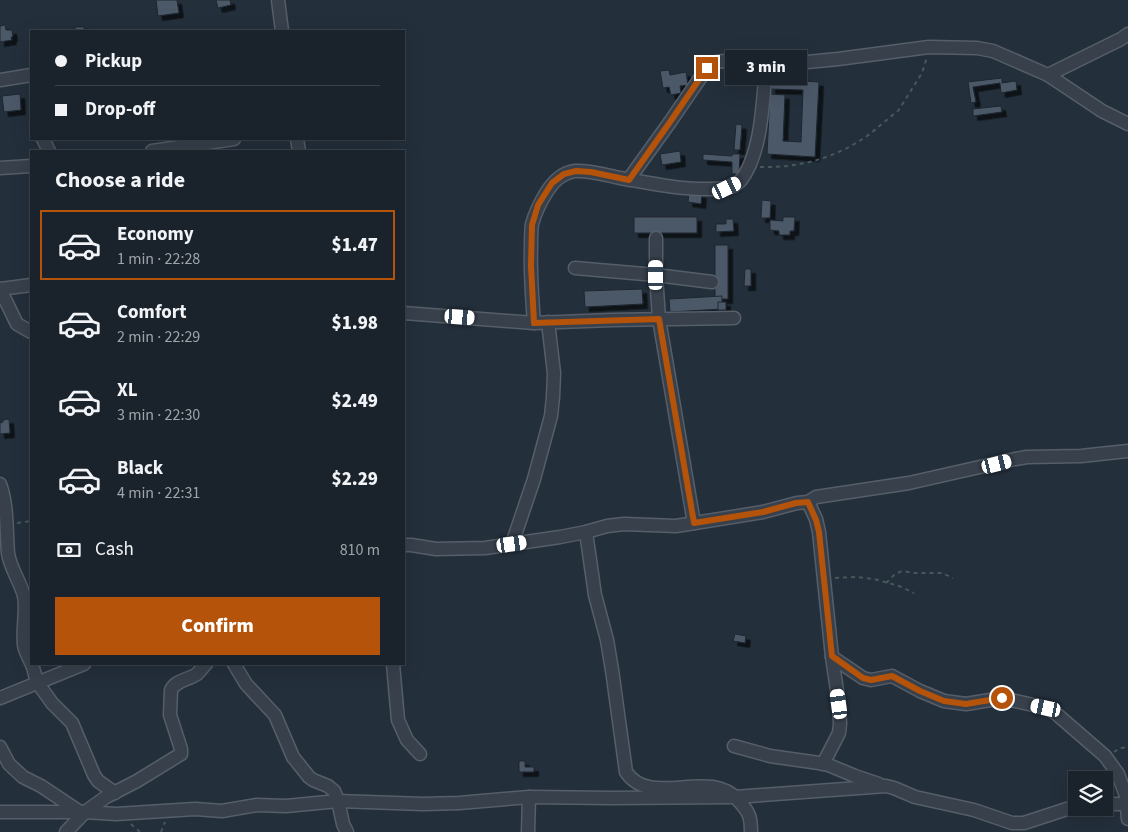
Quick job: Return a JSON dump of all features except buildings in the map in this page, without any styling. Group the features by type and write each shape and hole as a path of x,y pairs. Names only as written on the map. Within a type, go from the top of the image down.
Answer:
{"street":[{"path":"278,0 282,30"},
{"path":"1048,75 1128,34"},
{"path":"629,180 707,68 713,63 724,61 766,66 929,47 977,48 993,52 1048,75 1102,111 1128,124"},
{"path":"534,323 531,266 532,225 538,205 552,183 564,174 576,171 692,189 719,190 740,182 750,167 755,154 766,66"},
{"path":"0,80 30,75"},
{"path":"155,150 176,143 220,140"},
{"path":"0,168 30,166"},
{"path":"656,238 659,319 694,523"},
{"path":"575,268 712,282"},
{"path":"30,285 0,289 16,324 30,331"},
{"path":"405,313 534,323 734,318"},
{"path":"512,544 534,479 551,416 554,373 548,322"},
{"path":"405,545 449,550 485,548 586,532 607,526 624,524 667,526 694,523 763,512 796,503 808,502 816,497 909,483 1021,458 1081,456 1128,451"},
{"path":"0,484 7,523 8,554 25,601 24,647 30,661"},
{"path":"808,502 819,532 839,704 840,724 838,733 823,764"},
{"path":"586,532 595,595 607,640 626,772 636,782 644,786 662,789 710,786 725,789 748,812 751,832"},
{"path":"832,656 863,678 871,680 892,676 944,701 966,704 1002,698 1046,708 1062,718 1105,756 1118,774 1126,796 1128,819"},
{"path":"32,665 37,682 52,703 72,723 94,775 98,781 115,793"},
{"path":"0,698 81,665"},
{"path":"66,832 86,812 106,797 181,754 170,715 171,690 176,684 197,674 205,665"},
{"path":"235,665 246,684 275,715 293,757 309,777 334,791 347,832"},
{"path":"393,665 398,720 407,740 420,754"},
{"path":"734,746 770,756 823,764 915,797 974,810 1017,824 1068,809"},
{"path":"0,747 9,764 24,777 86,812"},
{"path":"0,812 116,814 195,809 222,811 257,805 286,806 338,801 424,804 459,803 529,796 612,798 735,797 886,786"},
{"path":"528,832 529,796"},
{"path":"1113,804 1127,804"},
{"path":"78,832 86,812"},
{"path":"1128,825 1128,832"}],"path":[{"path":"750,167 782,167 816,160 867,136 898,111 922,73 929,47"},
{"path":"7,523 30,521"},
{"path":"886,583 895,574 902,571 942,573 953,578"},
{"path":"825,578 856,577 874,579 914,593"},
{"path":"1105,756 1120,748 1128,747"}],"route":[{"path":"707,68 629,180 591,172 576,171 564,174 552,183 538,205 532,225 531,266 534,323 659,319 694,523 763,512 796,503 808,502 819,532 832,656 863,678 871,680 886,676 896,677 939,700 966,704 1002,698"}]}
